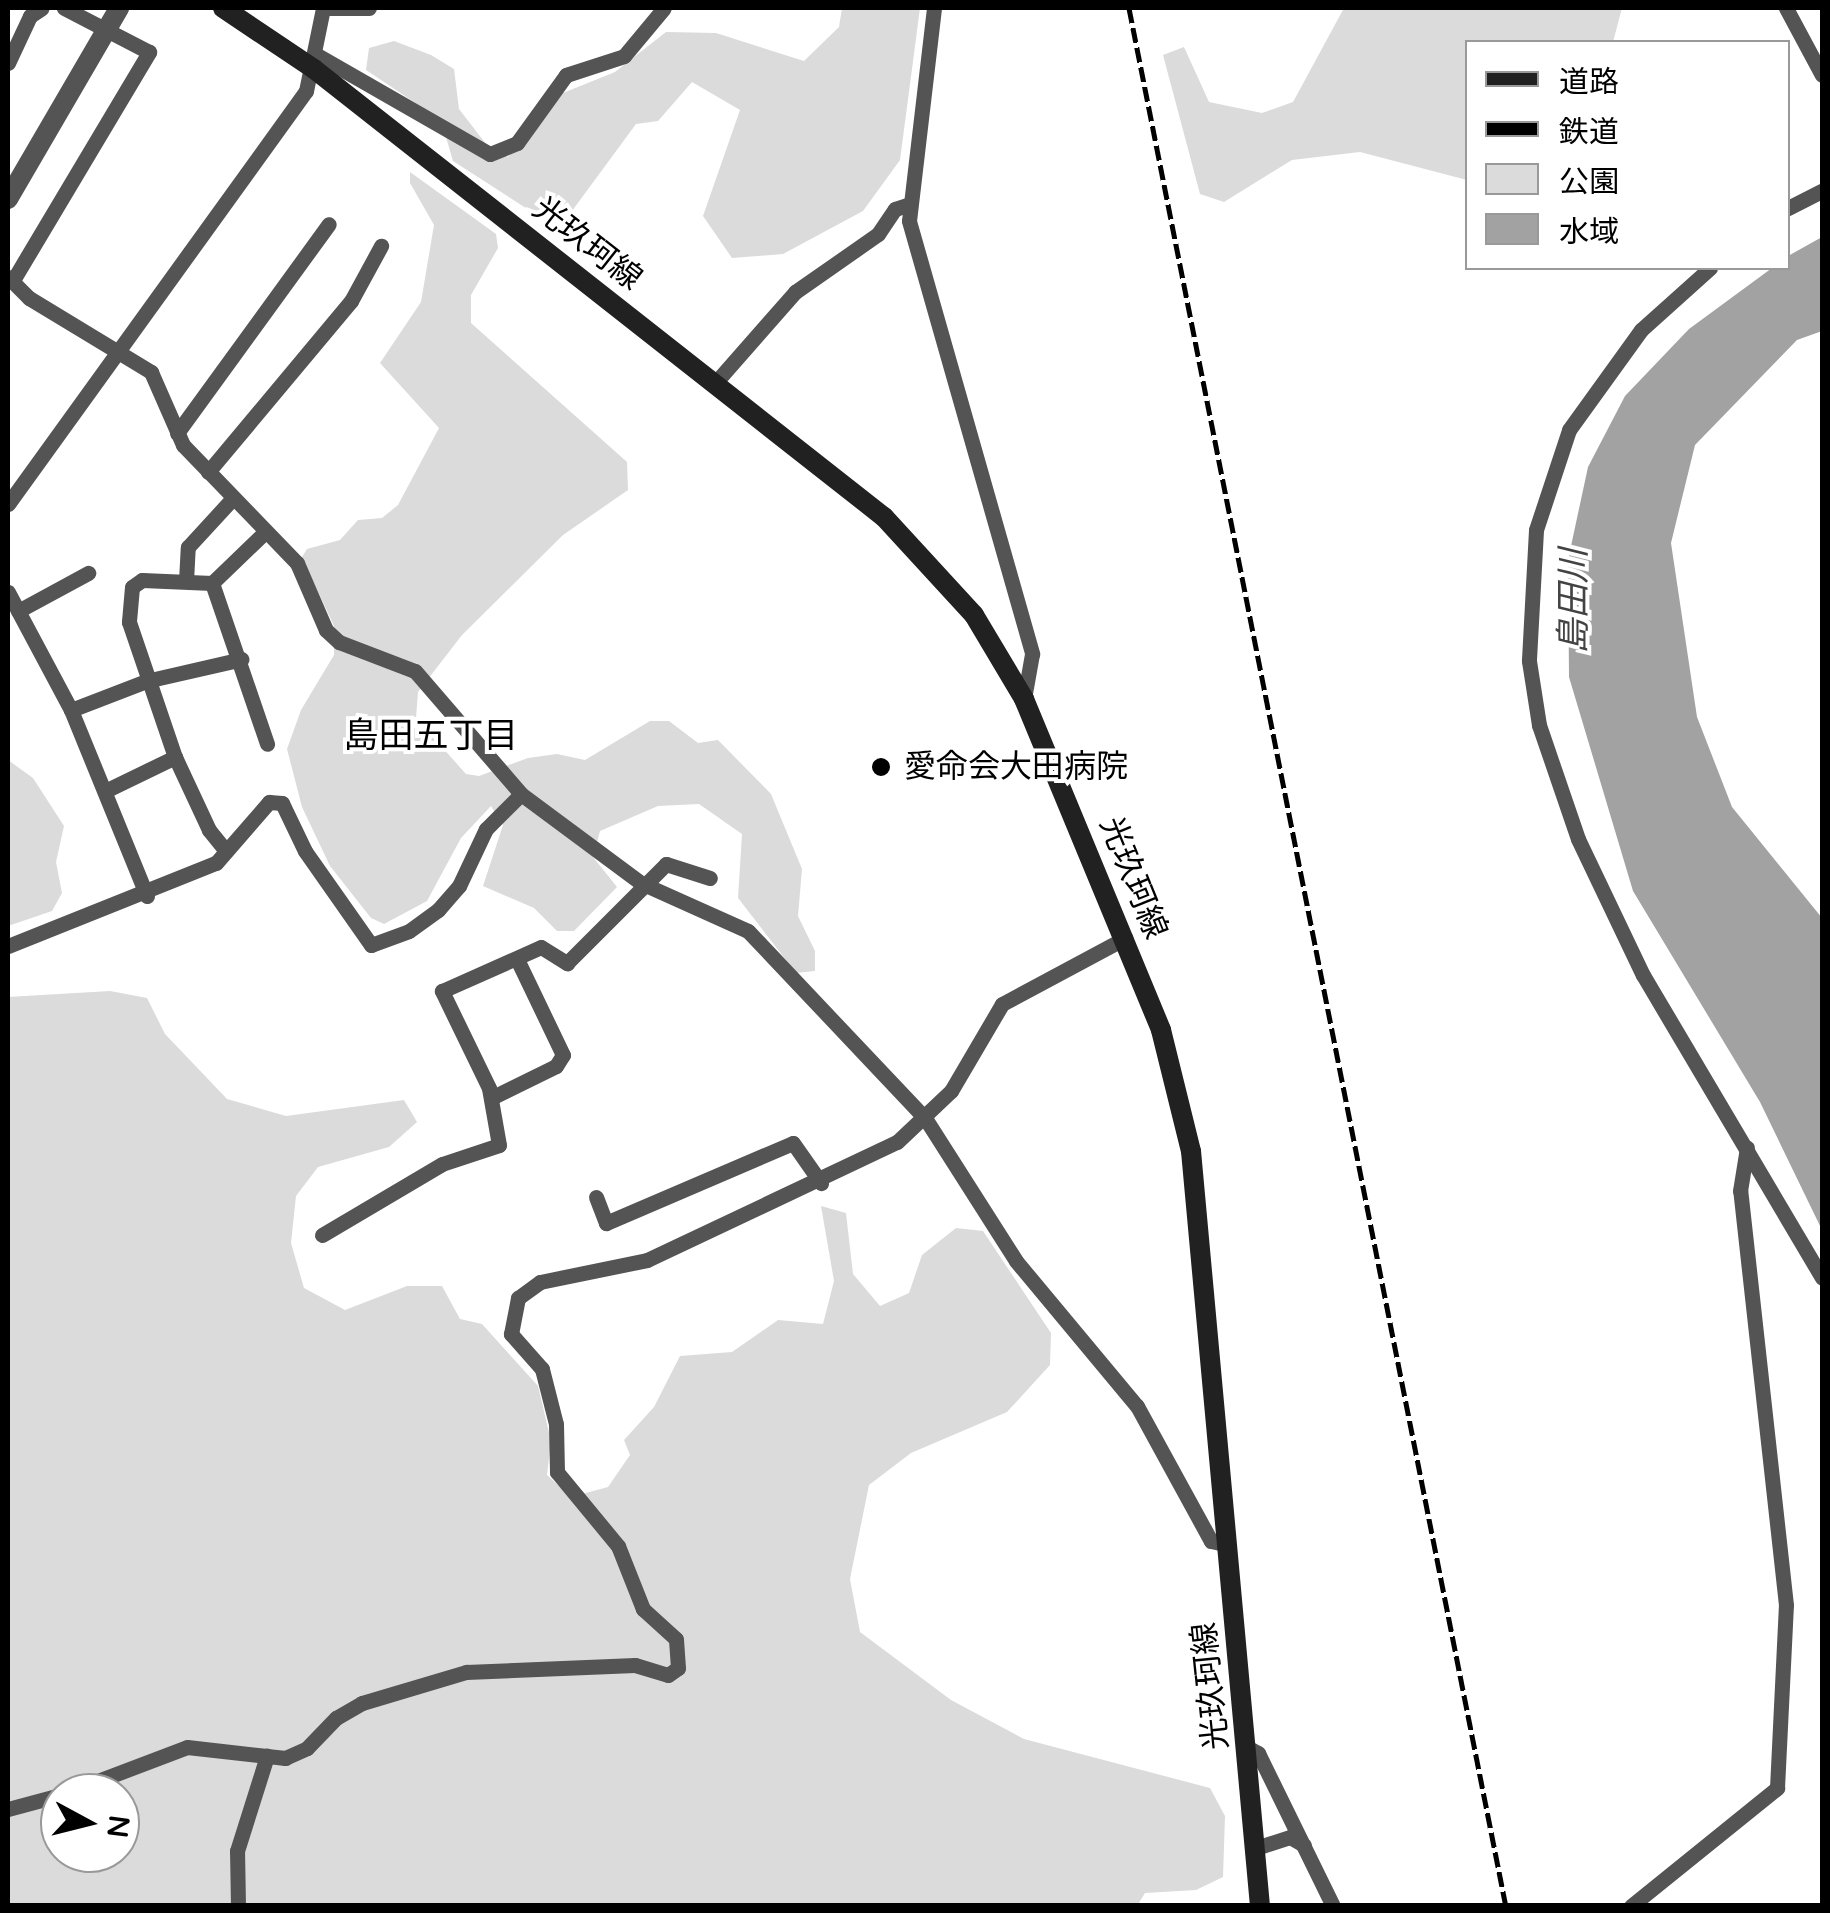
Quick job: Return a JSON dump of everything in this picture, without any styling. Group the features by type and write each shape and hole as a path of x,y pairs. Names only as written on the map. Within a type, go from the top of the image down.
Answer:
{"main road":[{"name":"光玖珂線","path":"223,8 315,62 884,516 936,566 1024,698 1125,938 1175,1075 1191,1151 1260,1906"}],"street":[{"path":"8,63 30,16 42,8"},
{"path":"64,8 149,52 10,280 118,349 162,387 177,433 208,472 297,563 326,630 354,650 415,671 522,794 641,884 748,931 925,1118 1016,1261 1137,1406 1211,1540 1229,1544"},
{"path":"8,199 119,8"},
{"path":"8,504 306,91 323,8 369,8"},
{"path":"315,62 490,154 517,142 566,75 624,56 664,8"},
{"path":"934,8 907,205 1032,654 1024,698"},
{"path":"1786,8 1822,75"},
{"path":"1790,207 1822,191"},
{"path":"716,382 794,292 878,234 895,209 907,205"},
{"path":"177,433 328,224"},
{"path":"208,472 351,300 381,246"},
{"path":"1708,270 1641,330 1569,430 1536,530 1529,660 1539,724 1578,839 1643,975 1822,1278"},
{"path":"186,581 188,546 234,498"},
{"path":"226,851 208,830 146,681 138,634 129,622 132,587 142,580 212,583 265,532"},
{"path":"18,612 88,574"},
{"path":"212,583 242,660 266,744"},
{"path":"8,592 71,710 147,896"},
{"path":"71,710 146,681 242,660"},
{"path":"105,791 175,757"},
{"path":"8,946 147,896 216,863 268,802 282,803 305,850 371,945 410,931 438,910 459,886 486,830 522,794"},
{"path":"322,1235 347,1214 442,1164 492,1150 498,1144 491,1098 442,991 541,947 567,963 641,884 666,864 710,878"},
{"path":"118,1773 187,1747 285,1758 308,1748 336,1718 362,1703 466,1672 635,1665 668,1675 678,1668 676,1639 643,1609 618,1546 563,1487 542,1369 517,1344 512,1319 529,1286 646,1260 821,1183 897,1142 952,1091 1002,1004 1125,938"},
{"path":"491,1098 556,1066 562,1055 517,959"},
{"path":"596,1197 606,1223 793,1143 821,1183"},
{"path":"1631,1906 1777,1788 1786,1604 1740,1191 1747,1148"},
{"path":"1248,1747 1258,1753 1334,1906"},
{"path":"238,1906 238,1851 267,1756"},
{"path":"8,1809 40,1800"},
{"path":"1256,1848 1290,1836 1304,1844"}],"green space":[{"path":"842,8 920,8 900,160 863,211 783,254 732,258 703,216 740,110 692,82 658,121 636,124 569,215 535,214 453,161 441,120 366,70 369,48 394,41 454,69 459,109 486,144 508,157 558,95 615,72 666,32 716,33 804,61 839,27"},
{"path":"1344,8 1622,8 1614,40 1465,40 1465,179 1360,152 1292,160 1224,202 1200,194 1163,55 1184,47 1209,102 1262,113 1293,102"},
{"path":"410,172 496,234 498,248 471,295 471,323 627,462 628,490 563,535 462,635 418,692 416,718 466,774 479,776 528,758 557,754 585,760 650,721 669,721 698,743 718,740 771,794 802,869 798,916 815,951 815,971 796,973 738,898 742,834 699,804 658,806 600,831 593,857 617,887 574,931 557,931 534,908 483,886 503,825 491,806 461,838 427,901 384,924 371,918 330,866 302,807 287,749 301,710 334,655 334,626 302,557 307,549 340,540 358,520 382,518 398,505 439,428 380,363 421,302 434,225 410,183"},
{"path":"8,760 33,778 64,826 56,862 62,893 52,911 8,926"},
{"path":"110,991 147,998 165,1034 227,1099 286,1116 404,1100 417,1122 389,1147 318,1167 296,1196 291,1243 304,1288 345,1310 407,1286 442,1286 460,1319 482,1324 538,1386 551,1441 547,1475 571,1497 608,1487 630,1455 624,1440 654,1407 680,1356 732,1352 778,1320 823,1324 834,1281 821,1206 846,1213 853,1274 880,1306 909,1293 922,1255 956,1228 983,1231 1051,1333 1050,1365 1007,1412 911,1453 869,1485 850,1579 860,1632 951,1700 1024,1739 1210,1788 1225,1816 1223,1877 1196,1890 1145,1893 1137,1906 8,1905 8,997"}],"water":[{"name":"島田川","path":"1822,237 1822,331 1797,340 1695,445 1671,543 1697,717 1732,807 1822,918 1822,1230 1760,1102 1633,891 1569,677 1568,560 1588,467 1625,396 1689,329 1769,270 1790,270 1790,255"}],"railway":[{"path":"1129,8 1506,1906"}],"place":[{"name":"愛命会大田病院","path":"881,767"}],"district":[{"name":"島田五丁目","path":"431,736"}]}
